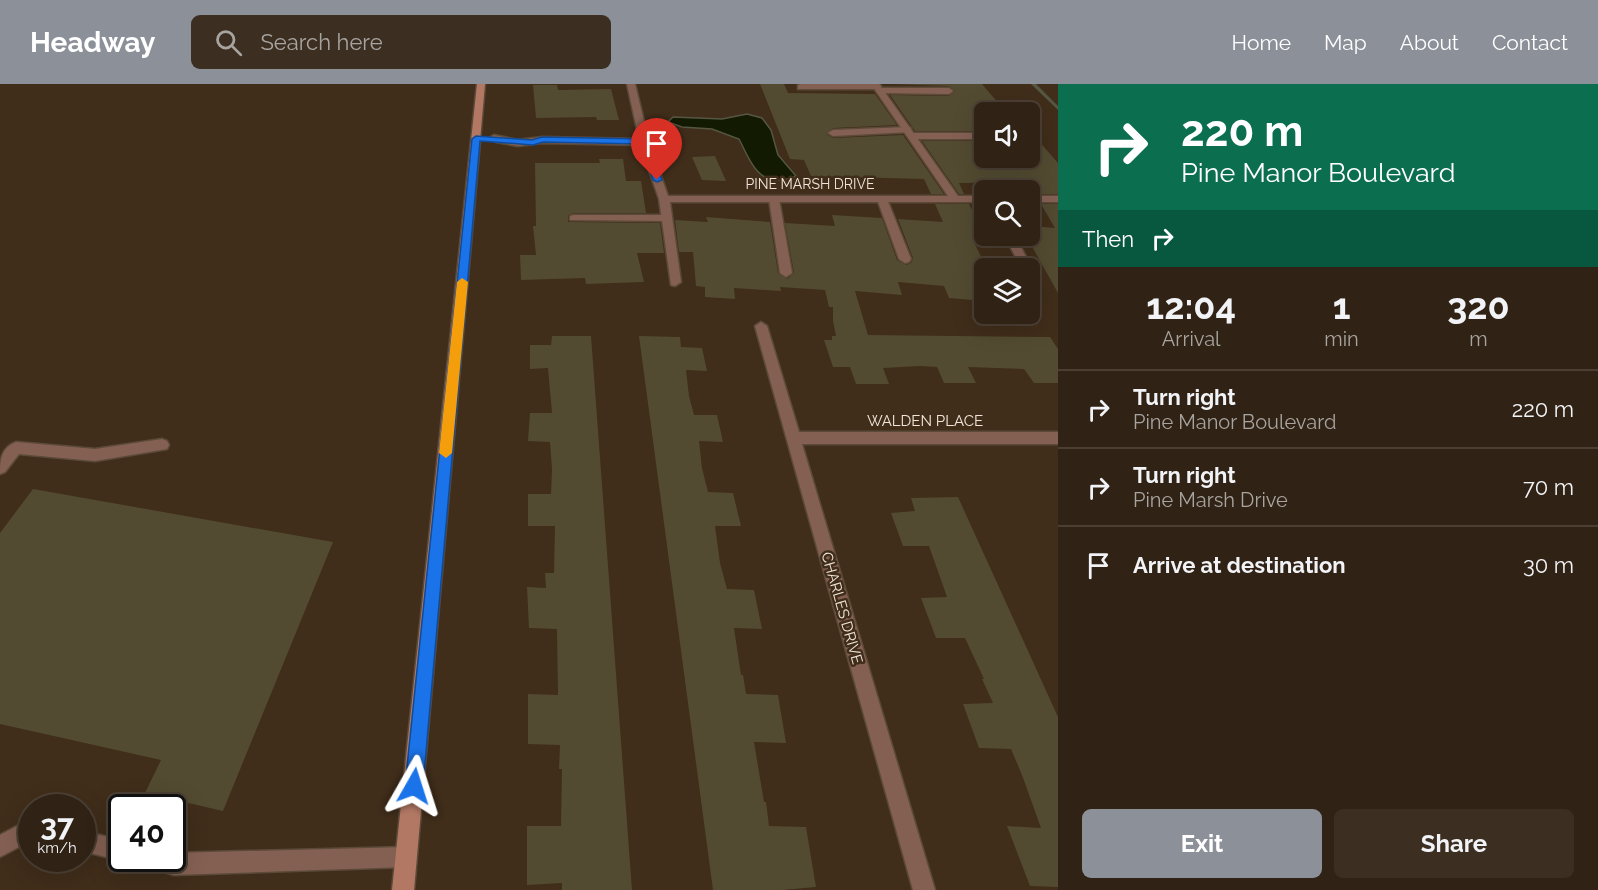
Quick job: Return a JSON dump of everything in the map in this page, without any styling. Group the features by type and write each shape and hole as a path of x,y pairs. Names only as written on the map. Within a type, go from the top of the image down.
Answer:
{"street":[{"path":"402,890 481,84"},
{"path":"631,84 644,142 664,198 675,282"},
{"path":"801,87 878,87 949,91"},
{"path":"878,87 956,200"},
{"path":"833,133 974,136"},
{"path":"476,139 494,138 504,142 533,143 542,140 644,142"},
{"name":"PINE MARSH DRIVE","path":"664,198 974,199"},
{"path":"774,199 786,273"},
{"path":"882,199 905,260"},
{"path":"1040,199 1058,199"},
{"path":"574,218 666,218"},
{"name":"CHARLES DRIVE","path":"761,326 924,890"},
{"name":"WALDEN PLACE","path":"793,438 1058,438"},
{"path":"0,468 16,448 95,455 162,444"},
{"path":"0,847 18,836"},
{"path":"186,864 406,857"}],"shaded area":[{"path":"747,114 762,118 771,130 778,155 796,176 782,180 766,178 754,168 739,139 712,129 682,127 668,122 673,117 722,119"}],"building":[{"path":"760,84 784,84 788,93 875,94 897,125 833,128 826,134 833,138 903,135 944,194 931,194 924,179 811,176 804,160 790,159"},
{"path":"892,84 982,84 997,102 974,102 974,131 915,131 890,95 949,96 955,91 949,86"},
{"path":"533,85 557,85 558,90 611,89 619,120 597,120 596,117 536,118"},
{"path":"922,141 974,141 974,168 1040,168 1040,143 1058,163 1058,194 1040,194 1040,180 974,180 974,183 959,183 964,194 959,194"},
{"path":"715,156 726,181 702,180 692,157"},
{"path":"599,159 623,159 626,181 641,181 646,213 574,213 568,215 568,222 660,223 664,253 637,253 644,282 586,284 585,278 521,280 520,255 536,255 533,226 536,226 535,163 600,163"},
{"path":"935,204 969,204 974,214 974,246 982,258 974,258 974,300 949,298 944,286 898,282 902,295 855,291 868,335 1050,337 1058,349 1058,383 1034,383 1024,369 968,367 976,383 944,383 937,367 920,366 883,368 889,384 856,384 850,367 833,367 824,340 832,340 832,336 836,336 833,307 829,307 825,290 780,287 781,291 734,288 735,299 705,297 705,287 696,286 693,252 679,252 675,220 708,222 706,217 770,222 778,273 787,279 794,273 785,223 835,226 832,215 882,218 897,260 906,265 911,263 913,258 898,219 943,222"},
{"path":"1041,204 1058,204 1058,293 1032,246 1040,246 1040,227 1055,228"},
{"path":"552,336 591,336 632,890 562,890 562,883 527,885 527,826 561,826 560,745 528,744 528,694 558,695 557,629 529,628 527,587 546,588 545,573 554,573 555,526 528,526 528,494 551,494 552,469 550,442 528,441 530,413 552,413 548,368 530,369 530,345 551,345"},
{"path":"639,336 680,337 681,347 702,348 707,371 686,370 689,396 694,415 717,415 723,442 699,441 702,468 708,492 733,493 741,526 715,526 720,563 727,589 754,590 762,629 734,628 741,675 743,675 746,694 778,695 786,743 754,742 769,826 806,827 816,887 782,890 713,890"},
{"path":"33,489 333,542 223,811 186,802 186,794 145,793 161,760 0,724 0,533"},
{"path":"958,497 1058,717 1058,887 1030,886 1007,826 1041,828 1022,775 1011,749 979,748 963,704 993,703 965,638 936,638 921,598 947,597 929,546 903,546 891,513 915,511 911,498"}],"waterway":[{"path":"1033,84 1058,109"}],"slow traffic":[{"path":"446,453 462,282"}],"route":[{"path":"414,786 476,139 494,138 504,142 533,143 542,140 644,142 657,180"}]}
